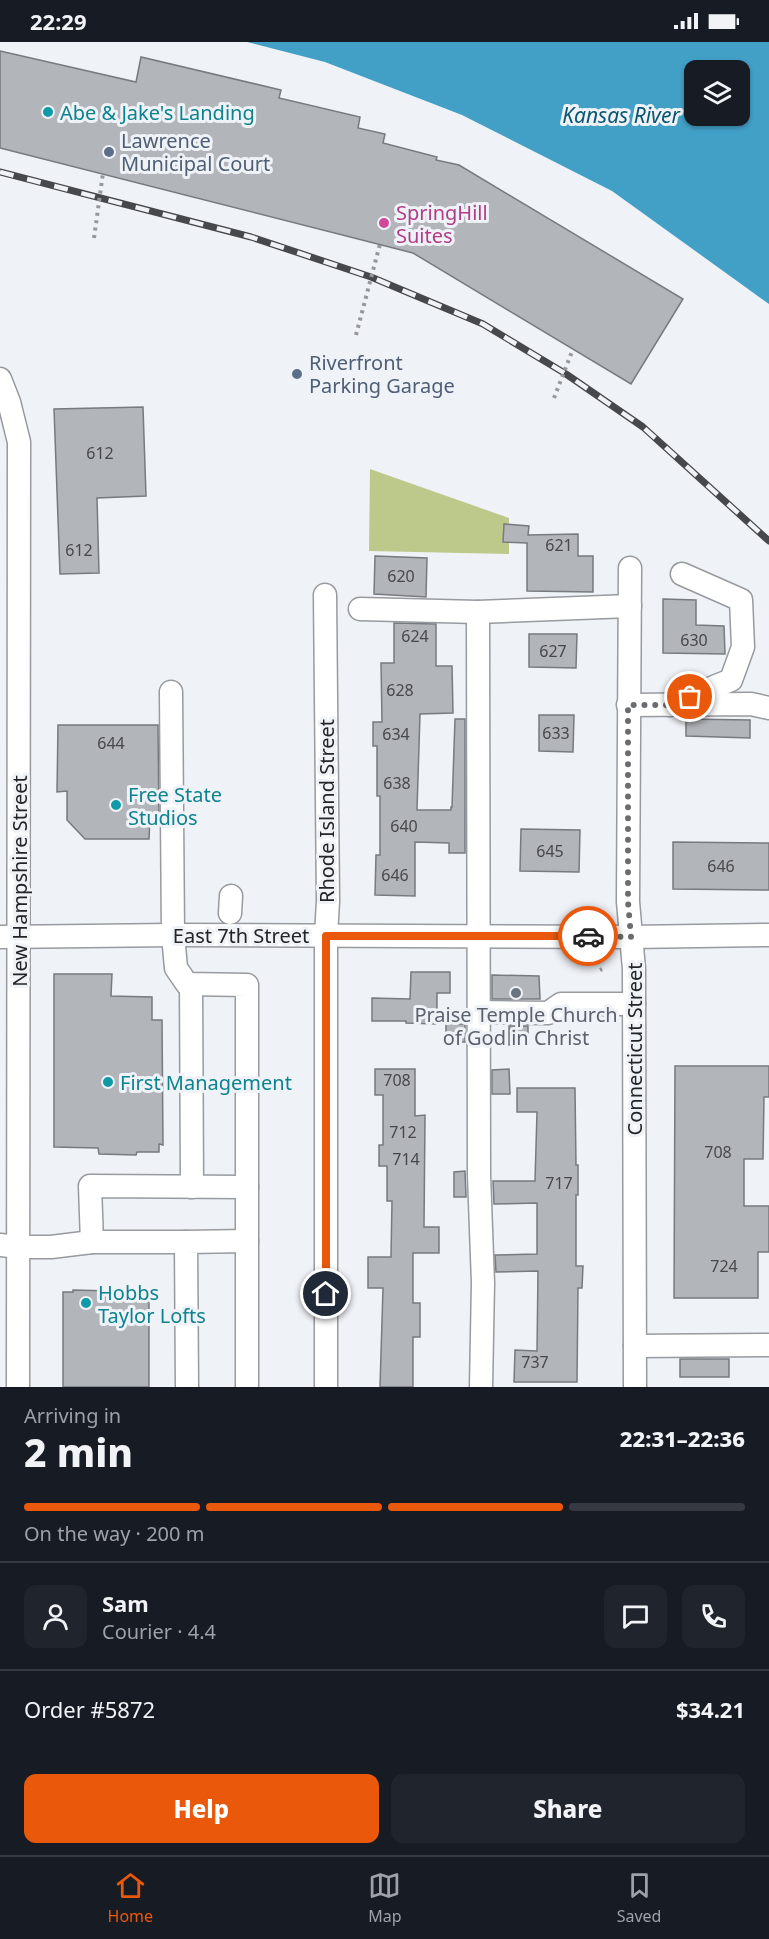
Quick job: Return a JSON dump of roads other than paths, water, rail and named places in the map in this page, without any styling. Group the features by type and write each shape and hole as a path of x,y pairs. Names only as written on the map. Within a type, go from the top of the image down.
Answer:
{"street":[{"name":"New Hampshire Street","path":"0,379 8,423 19,442 9,937 9,1246 18,1387"},
{"name":"Connecticut Street","path":"630,568 628,902 634,969 635,1387"},
{"path":"670,705 731,680 743,647 741,600 682,574"},
{"name":"Rhode Island Street","path":"325,595 326,1387"},
{"path":"360,609 478,612 630,606"},
{"path":"478,612 479,1175 483,1283 481,1387"},
{"path":"171,692 173,935 176,968 187,984 247,985 247,1387"},
{"path":"628,705 751,704 769,708"},
{"name":"East 7th Street","path":"9,937 769,935"},
{"path":"191,984 192,1187"},
{"path":"479,1012 548,1013 561,1004 634,1004"},
{"path":"92,1242 90,1186 247,1187"},
{"path":"9,1246 51,1247 92,1242 247,1241"},
{"path":"186,1242 187,1387"},
{"path":"635,1346 769,1345"}],"water":[{"name":"Kansas River","path":"247,42 769,42 769,304 612,191 462,115 325,62"}],"railway":[{"path":"0,172 251,237 371,277 483,324 566,374 643,427 769,541"}],"place":[{"name":"Abe & Jake's Landing","path":"48,112"},
{"name":"Lawrence Municipal Court","path":"109,152"},
{"name":"SpringHill Suites","path":"384,223"},
{"name":"Riverfront Parking Garage","path":"297,374"},
{"name":"Free State Studios","path":"116,805"},
{"name":"Praise Temple Church of God in Christ","path":"516,993"},
{"name":"First Management","path":"108,1082"},
{"name":"Hobbs Taylor Lofts","path":"86,1303"}]}
